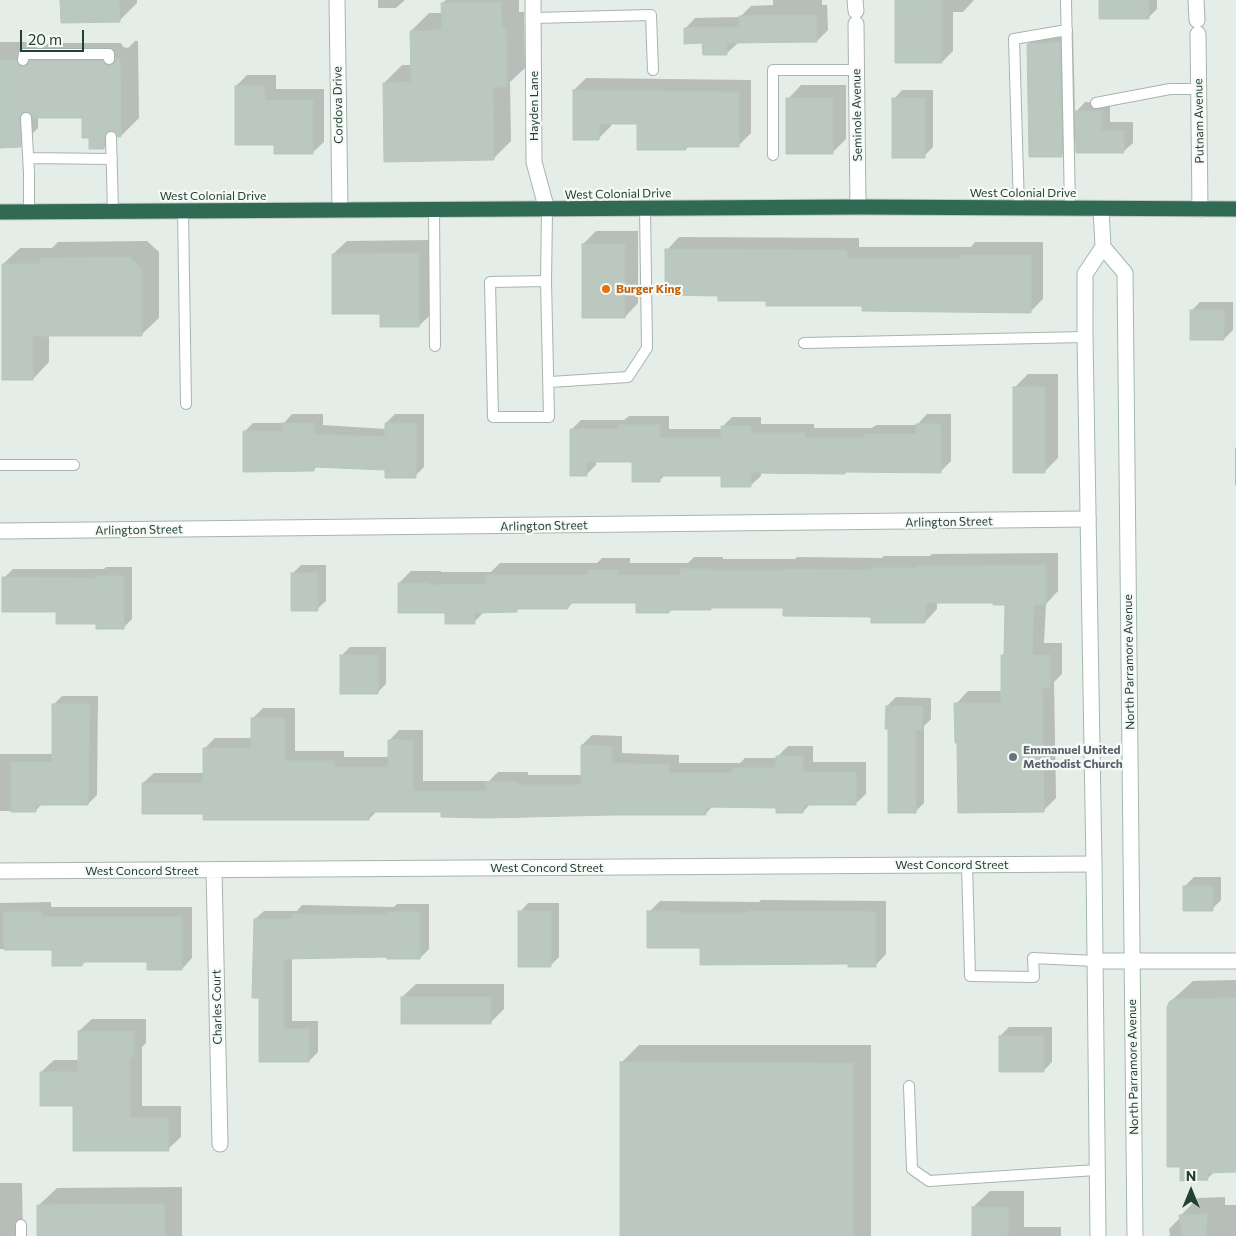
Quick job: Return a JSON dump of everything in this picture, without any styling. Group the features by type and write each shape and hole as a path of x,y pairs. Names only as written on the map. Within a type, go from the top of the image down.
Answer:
{"highway":[{"name":"West Colonial Drive","path":"0,212 858,207 1236,209"}],"street":[{"name":"Cordova Drive","path":"337,0 340,210"},
{"name":"Hayden Lane","path":"533,0 534,162 546,210"},
{"name":"Putnam Avenue","path":"1196,0 1200,209"},
{"name":"Seminole Avenue","path":"856,12 858,207"},
{"path":"1098,1236 1085,274 1103,247 1101,209"},
{"name":"North Parramore Avenue","path":"1103,247 1125,273 1135,1236"},
{"name":"Arlington Street","path":"0,532 1088,519"},
{"name":"West Concord Street","path":"0,871 1094,864"},
{"name":"Charles Court","path":"214,870 220,1144"},
{"path":"1095,962 1236,961"}],"lane":[{"path":"1066,0 1070,209"},
{"path":"534,18 651,15 653,70"},
{"path":"1019,208 1014,39 1067,30"},
{"path":"23,60 24,54 109,54 109,58"},
{"path":"773,155 773,70 856,70"},
{"path":"1096,103 1170,89 1199,89"},
{"path":"26,118 29,158 29,212"},
{"path":"111,137 113,211"},
{"path":"29,158 112,159"},
{"path":"550,382 628,377 647,348 645,208"},
{"path":"434,210 435,346"},
{"path":"546,210 546,281 550,382 549,417 494,417 490,282 546,281"},
{"path":"183,211 186,404"},
{"path":"804,343 1085,336"},
{"path":"0,465 74,465"},
{"path":"967,864 970,976 1034,977 1033,958 1095,962"},
{"path":"909,1086 912,1169 929,1181 1096,1170"},
{"path":"21,1225 22,1236"}],"building":[{"path":"60,0 119,0 120,22 61,23"},
{"path":"895,0 942,0 942,63 895,63"},
{"path":"1099,0 1149,0 1149,19 1099,19"},
{"path":"501,2 502,29 506,29 507,87 493,87 494,160 384,162 383,83 411,82 410,31 442,30 441,3"},
{"path":"817,15 817,42 727,43 727,55 703,55 702,43 684,44 684,28 739,27 739,16"},
{"path":"1060,42 1062,157 1029,157 1027,44"},
{"path":"116,59 120,59 121,137 118,137 114,131 108,131 104,137 104,149 89,149 89,138 82,138 82,118 33,118 31,114 25,111 19,118 21,147 0,148 0,60 16,60 18,65 22,67 28,65 30,61 103,61 105,65 109,66 115,63"},
{"path":"235,86 265,86 265,100 313,100 313,154 274,154 274,145 235,145"},
{"path":"573,90 739,92 739,147 686,147 686,150 637,150 637,124 599,124 599,140 573,140"},
{"path":"786,98 833,98 833,154 786,154"},
{"path":"892,98 925,98 925,158 892,158"},
{"path":"1075,111 1102,111 1102,131 1124,131 1124,153 1076,153"},
{"path":"582,244 625,244 625,318 582,318"},
{"path":"665,249 847,250 847,259 961,259 961,255 1031,255 1031,313 862,311 862,306 766,306 766,301 718,301 718,296 665,295"},
{"path":"419,253 419,327 380,327 380,314 332,314 332,254"},
{"path":"130,257 142,269 142,336 33,336 33,380 2,380 2,264 40,264 40,258"},
{"path":"1190,310 1224,310 1224,340 1190,340"},
{"path":"1013,387 1045,387 1045,473 1013,473"},
{"path":"282,423 314,423 314,434 385,437 385,423 416,423 416,478 385,478 385,470 314,467 314,471 243,472 243,431 282,431"},
{"path":"916,424 941,424 941,473 751,473 751,487 721,487 721,476 660,476 660,482 632,482 632,462 587,462 587,476 570,476 570,429 618,429 618,425 660,425 660,438 721,438 721,426 751,426 751,433 805,433 805,438 865,438 865,434 916,434"},
{"path":"1046,565 1046,605 1034,605 1032,655 1050,655 1050,688 1042,688 1044,812 958,813 957,743 955,743 954,703 1001,703 1001,655 1004,655 1005,605 993,605 993,603 926,603 925,623 871,623 871,617 783,616 783,608 711,608 711,610 669,610 669,613 636,613 636,603 568,603 568,609 517,609 517,612 474,613 475,624 445,624 445,613 398,613 398,583 429,583 429,585 486,584 486,575 588,575 588,570 618,570 618,575 680,575 680,569 783,571 783,569 871,570 871,568 918,568 918,566"},
{"path":"291,573 318,573 318,611 291,611"},
{"path":"96,576 124,576 124,629 96,629 96,624 56,624 56,612 2,612 2,577 96,578"},
{"path":"340,655 378,655 378,694 340,694"},
{"path":"52,704 90,704 88,805 36,805 36,812 11,812 11,762 52,762"},
{"path":"886,706 923,706 922,730 916,729 916,813 888,813 888,729 885,729"},
{"path":"251,718 285,718 285,761 334,761 334,767 388,767 388,740 413,740 413,791 486,791 486,782 518,782 518,785 581,785 581,745 612,746 612,763 669,765 669,773 733,773 733,768 776,768 776,756 803,756 803,772 856,772 856,805 803,805 803,813 776,813 776,808 706,807 706,815 486,818 441,817 441,812 369,812 369,820 203,820 203,814 142,814 142,783 203,783 203,748 251,748"},
{"path":"1183,886 1213,886 1213,911 1183,911"},
{"path":"518,911 551,911 551,967 518,967"},
{"path":"647,911 680,911 680,913 749,913 749,911 876,912 876,967 848,967 848,964 700,965 700,948 647,948"},
{"path":"4,912 41,912 41,917 182,917 182,970 147,970 147,962 82,962 82,966 52,966 52,950 4,950"},
{"path":"387,912 420,912 420,959 387,959 387,957 284,959 284,1029 309,1029 309,1062 259,1062 259,998 252,998 254,919 292,919 292,914 387,915"},
{"path":"401,997 491,997 491,1024 401,1024"},
{"path":"1236,998 1236,1172 1207,1173 1208,1180 1180,1181 1180,1167 1167,1167 1167,1008 1169,1002 1174,999"},
{"path":"78,1031 134,1031 134,1057 130,1057 130,1118 169,1118 169,1151 73,1151 73,1106 40,1106 40,1072 78,1072"},
{"path":"999,1036 1044,1036 1044,1072 999,1072"},
{"path":"620,1062 853,1063 853,1236 620,1236"},
{"path":"164,1204 165,1236 37,1236 37,1205"},
{"path":"972,1207 1008,1207 1008,1236 972,1236"},
{"path":"1207,1214 1206,1236 1182,1236 1179,1215"}],"place":[{"name":"Burger King","path":"606,289"},
{"name":"Emmanuel United Methodist Church","path":"1013,757"}]}
